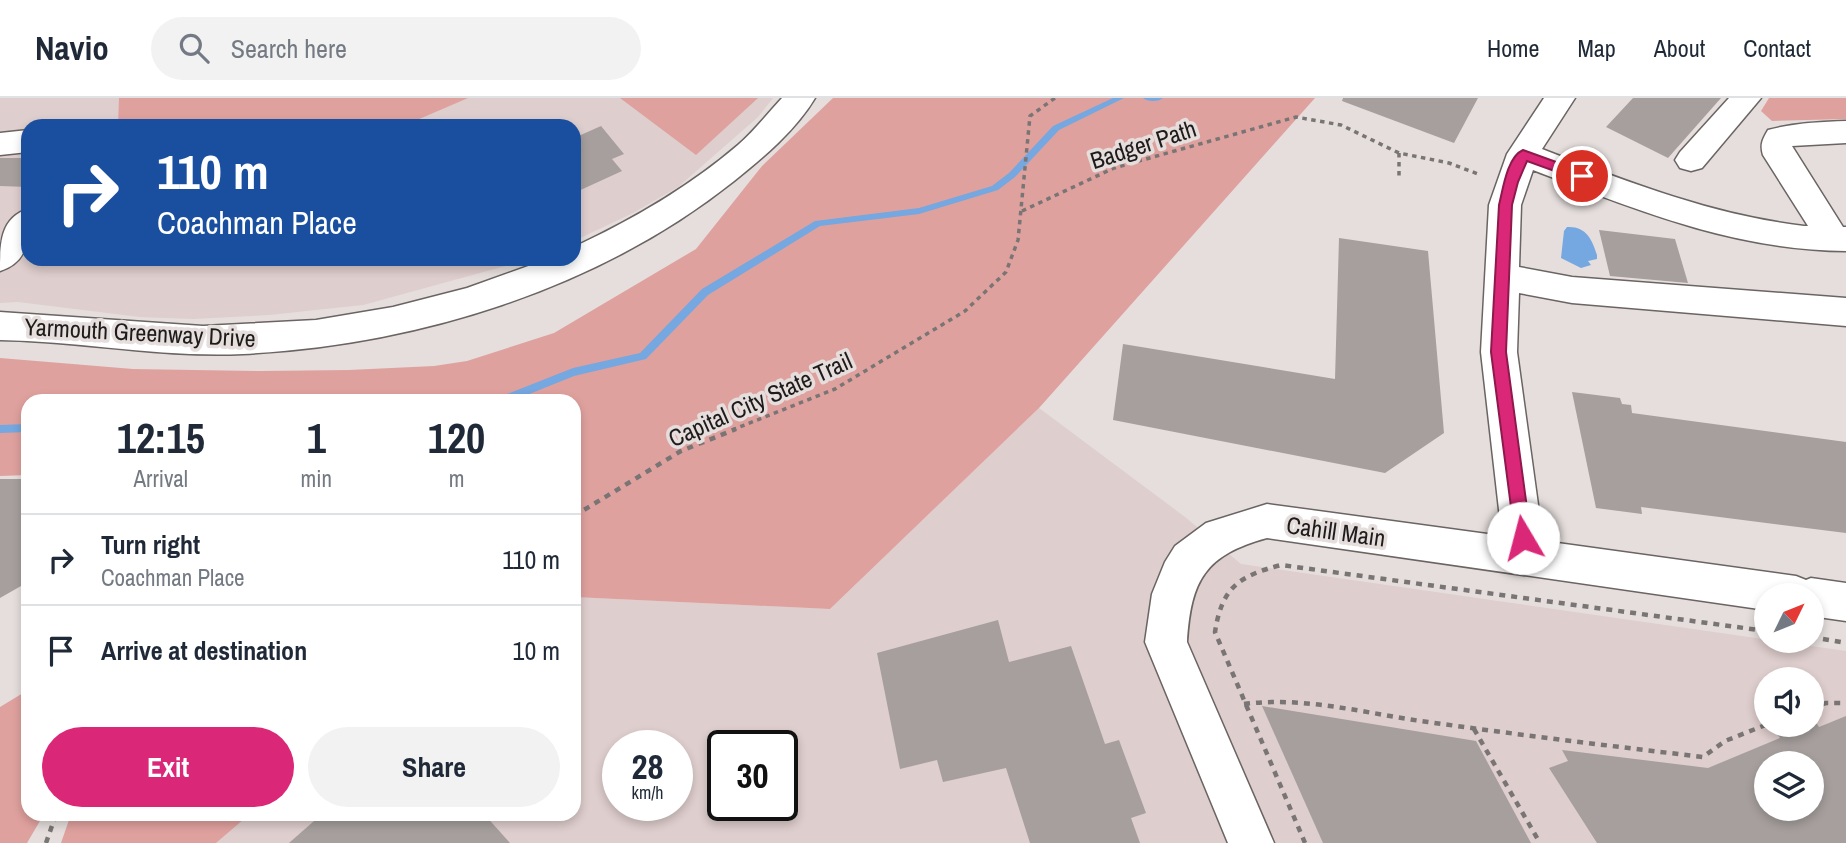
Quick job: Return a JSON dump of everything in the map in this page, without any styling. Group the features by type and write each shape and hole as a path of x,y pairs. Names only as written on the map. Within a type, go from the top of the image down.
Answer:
{"street":[{"name":"Yarmouth Greenway Drive","path":"581,259 669,213 738,162 783,119 800,98"},
{"path":"1525,556 1499,352 1500,277 1506,205 1511,182 1523,154 1560,98"},
{"path":"1691,160 1738,106 1779,138 1808,133 1846,132"},
{"path":"1779,138 1776,146 1779,155 1840,239"},
{"path":"0,144 21,142"},
{"path":"1523,154 1651,202 1719,223 1778,235 1840,239"},
{"path":"0,258 21,230"},
{"name":"Yarmouth Greenway Drive","path":"0,326 172,339 242,340 324,335 430,312 518,285 564,266"},
{"path":"1500,277 1572,290 1846,312"},
{"name":"Cahill Main","path":"1251,843 1166,642 1167,607 1176,580 1189,559 1215,537 1240,527 1267,521 1754,589"},
{"path":"1824,599 1846,602"}],"path":[{"name":"Capital City State Trail","path":"581,512 681,451 835,389 965,311 1006,272 1018,240 1030,116 1055,98"},
{"name":"Badger Path","path":"1022,211 1114,168 1296,117 1341,125 1399,153 1450,163 1478,174"},
{"path":"1399,153 1399,180"},
{"path":"1305,843 1215,632 1218,607 1236,581 1255,571 1281,565 1754,630"},
{"path":"1824,639 1846,643"},
{"path":"1244,704 1263,700 1325,706 1703,757 1725,741 1754,730"},
{"path":"1824,704 1846,703"},
{"path":"1474,728 1540,843"},
{"path":"46,843 54,821"}],"shaded area":[{"path":"0,98 773,98 758,117 678,187 633,213 581,238 581,119 21,119 21,266 505,266 363,305 269,315 193,319 140,317 18,302 0,303"},
{"path":"119,98 468,98 419,119 118,119"},
{"path":"620,98 758,98 696,155"},
{"path":"833,98 1315,98 1039,408 830,609 581,597 581,394 21,394 21,475 0,476 0,358 133,369 261,371 434,366 467,361 554,333 696,249 762,166"},
{"path":"1769,98 1846,98 1846,119 1772,121 1761,111"},
{"path":"1039,408 1185,517 1241,564 1754,638 1754,653 1824,653 1824,648 1846,651 1846,843 216,843 242,821 581,821 581,597 830,609"},
{"path":"21,694 21,821 40,821 27,843 0,843 0,707"},
{"path":"69,821 242,821 216,843 61,843"}],"water":[{"path":"1567,227 1584,231 1590,239 1597,255 1597,259 1588,261 1591,265 1581,268 1561,258 1564,231"}],"building":[{"path":"1343,98 1478,98 1454,143 1342,101"},
{"path":"1633,98 1721,98 1668,158 1606,127"},
{"path":"601,126 624,154 612,159 622,171 581,190 581,135"},
{"path":"0,158 21,158 21,187 0,186"},
{"path":"1599,230 1675,239 1688,283 1610,276"},
{"path":"1339,238 1428,251 1444,433 1385,473 1113,420 1123,344 1335,379"},
{"path":"1572,392 1620,398 1622,404 1631,405 1632,413 1846,442 1846,533 1641,507 1642,514 1596,508"},
{"path":"0,479 21,479 21,586 0,598"},
{"path":"998,620 1009,662 1071,646 1105,744 1119,740 1146,813 1131,818 1140,843 1030,843 1006,768 943,782 937,760 900,769 877,653"},
{"path":"1262,706 1476,741 1531,843 1323,843"},
{"path":"1846,716 1846,843 1597,843 1549,768 1568,761 1562,750 1708,768 1780,738 1824,737 1824,725"},
{"path":"314,821 490,821 510,843 289,843"}],"waterway":[{"path":"518,394 573,372 643,356 705,292 818,223 919,211 995,188 1012,175 1056,128 1120,98"},
{"path":"1147,98 1159,98"},
{"path":"0,429 21,428"}],"route":[{"path":"1523,538 1499,352 1500,277 1506,205 1511,182 1523,154 1582,176"}]}
